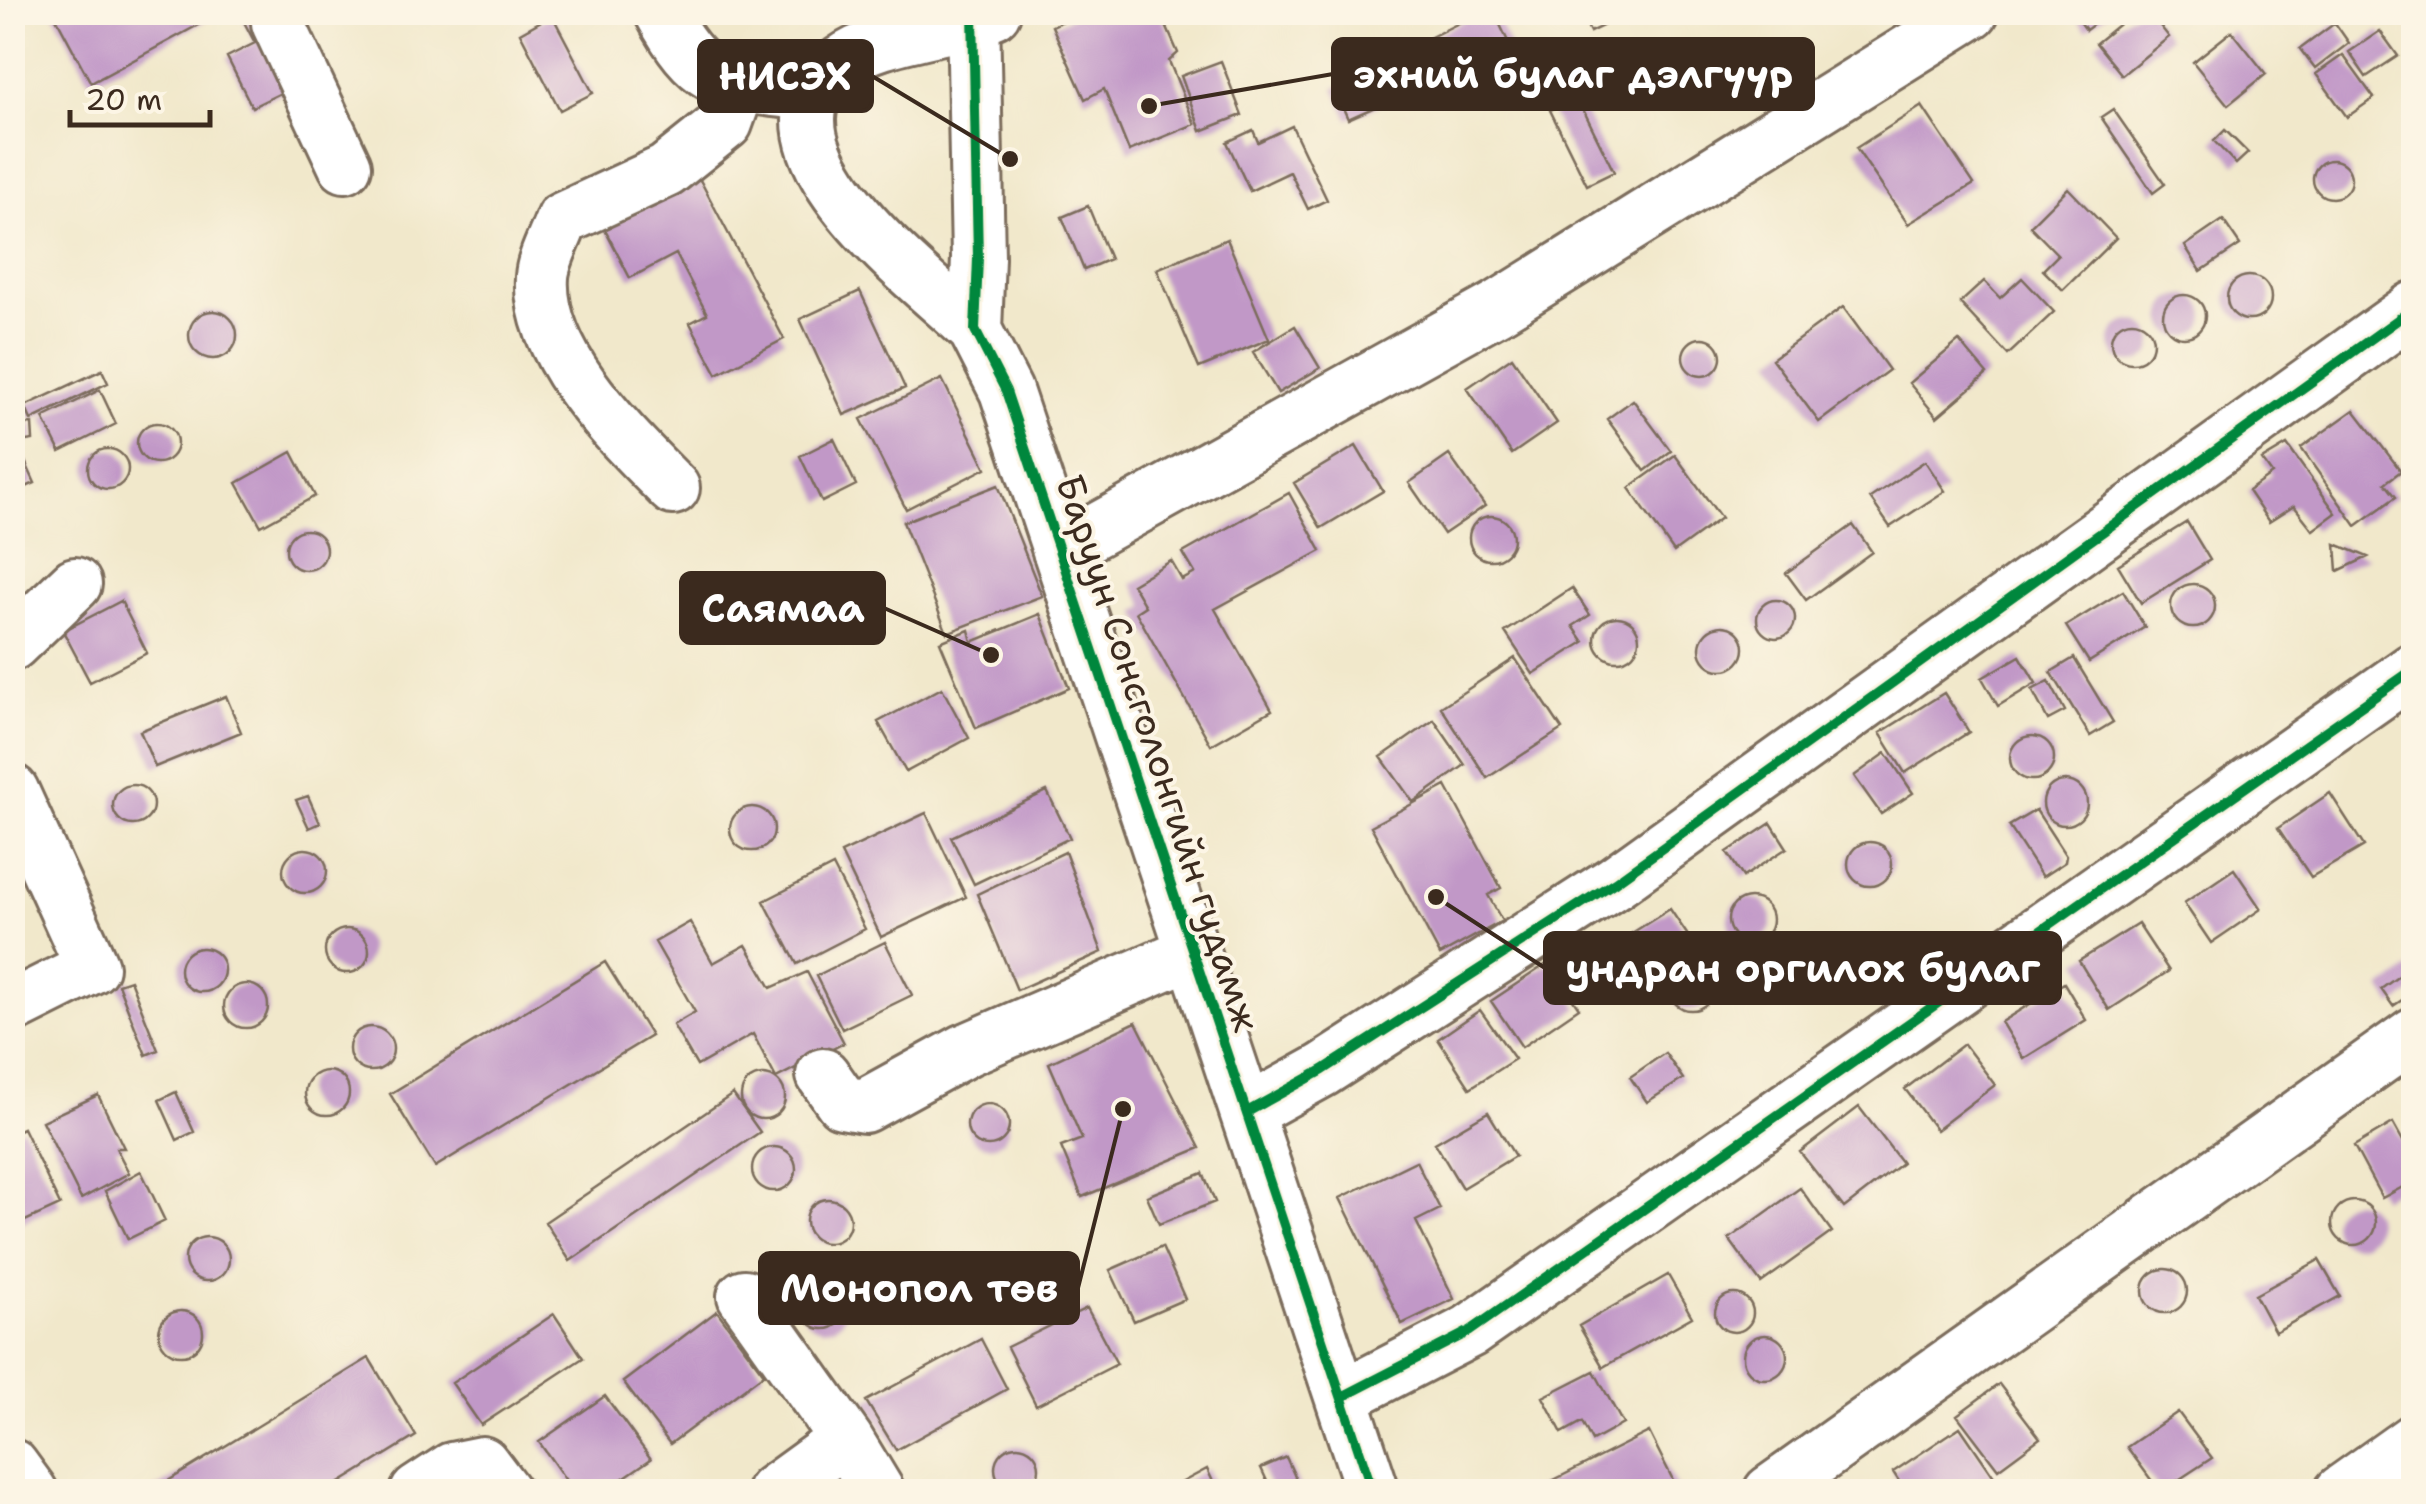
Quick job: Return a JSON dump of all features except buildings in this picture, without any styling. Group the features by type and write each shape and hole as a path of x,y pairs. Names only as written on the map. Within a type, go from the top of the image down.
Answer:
{"street":[{"path":"282,12 278,22 345,166"},
{"path":"662,12 692,60 712,79 814,95"},
{"path":"1059,551 1497,308 1972,12"},
{"path":"975,330 846,207 823,174 810,138 814,95 842,62 900,39 980,16"},
{"name":"Баруун Сонсголонгийн гудамж","path":"980,16 975,330 1006,391 1373,1492"},
{"path":"672,488 614,428 549,335 542,276 562,219 666,171 726,123 740,84"},
{"path":"1247,1112 1323,1070 1615,882 2414,308"},
{"path":"12,644 75,584"},
{"path":"1342,1397 1470,1331 2414,669"},
{"path":"12,791 92,968 12,1007"},
{"path":"823,1075 842,1102 864,1106 966,1050 1192,952"},
{"path":"1770,1492 2414,1034"},
{"path":"744,1296 846,1439 878,1492"},
{"path":"774,1492 846,1439"},
{"path":"2341,1492 2414,1440"},
{"path":"417,1492 452,1469 482,1462 504,1492"},
{"path":"12,1466 31,1492"}],"cycle path":[{"path":"973,12 978,258 975,330 1006,391 1373,1492"},
{"path":"1247,1112 1323,1070 1615,882 2414,308"},
{"path":"1342,1397 1470,1331 2414,669"}],"place":[{"name":"эхний булаг дэлгүүр","path":"1149,106"},
{"name":"НИСЭХ","path":"1010,159"},
{"name":"Саямаа","path":"991,655"},
{"name":"ундран оргилох булаг","path":"1436,897"},
{"name":"Монопол төв","path":"1123,1109"}]}
